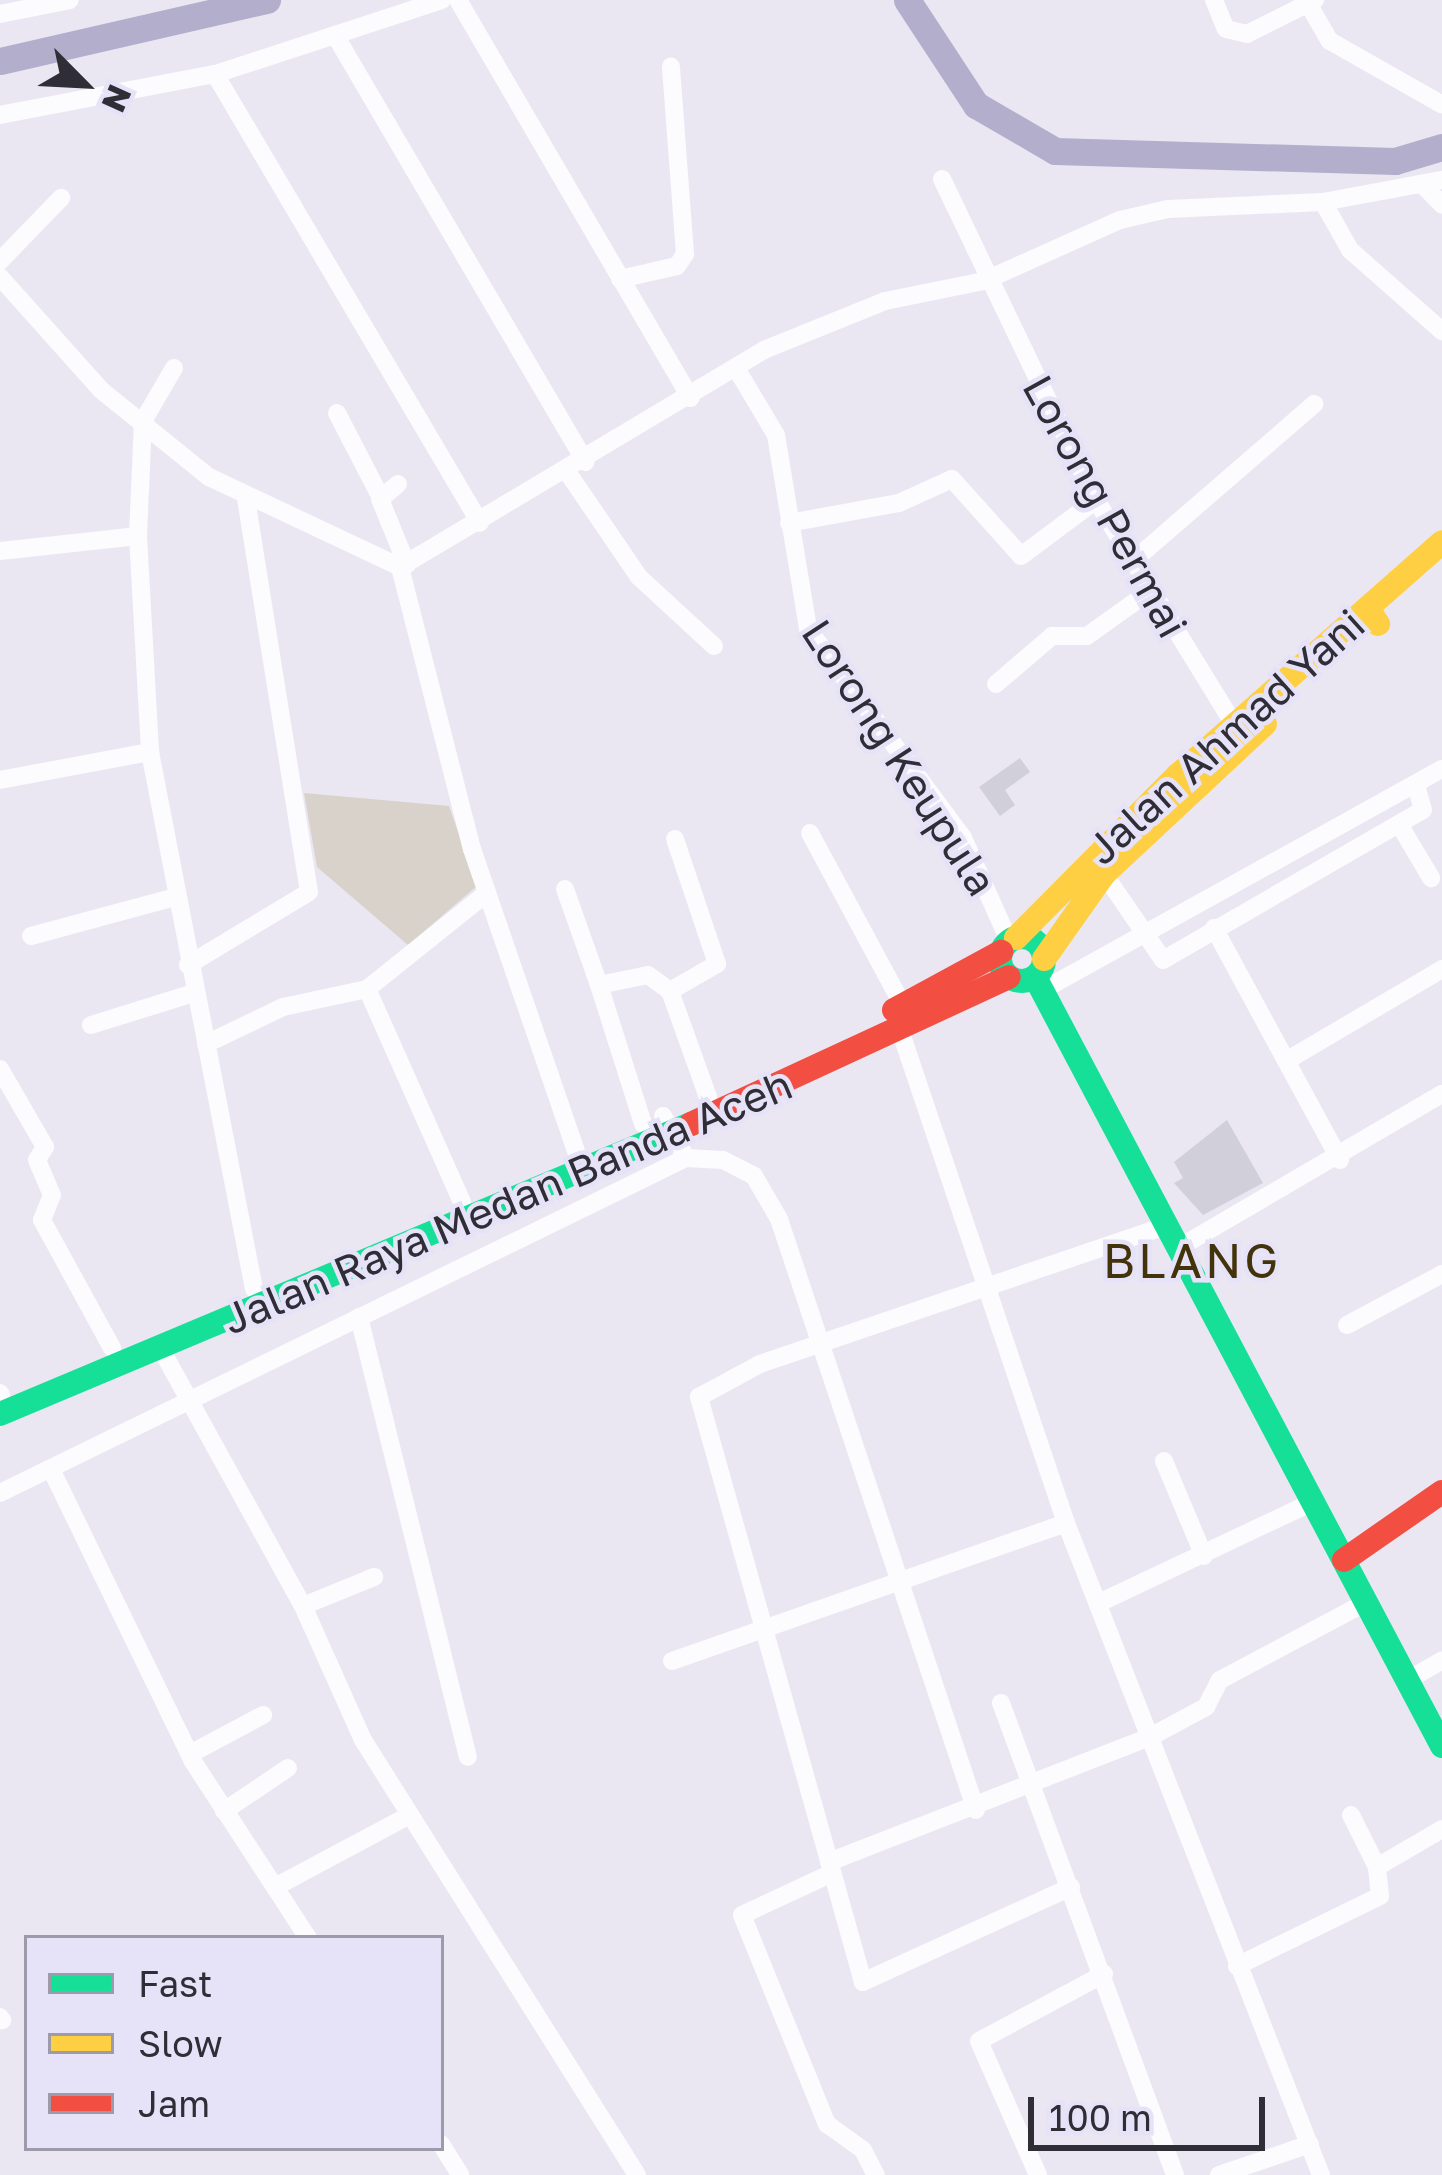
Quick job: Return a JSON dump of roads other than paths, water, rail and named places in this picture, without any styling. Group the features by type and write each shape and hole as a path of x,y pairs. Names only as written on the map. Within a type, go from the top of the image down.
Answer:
{"main road":[{"name":"Jalan Ahmad Yani","path":"1009,943 1055,890 1235,727 1373,616 1442,542"},
{"path":"1041,975 1104,874 1373,616 1442,564"},
{"path":"1041,975 1009,977 1009,943 1035,941 1041,975 1442,1746"},
{"name":"Jalan Raya Medan Banda Aceh","path":"0,1414 161,1348 901,1018 1009,943"},
{"name":"Jalan Raya Medan Banda Aceh","path":"0,1395 576,1151 658,1125 709,1096 1009,977"},
{"path":"1344,1560 1442,1492"}],"street":[{"path":"0,14 70,0"},
{"path":"0,115 215,74 442,0"},
{"path":"458,0 691,398"},
{"path":"1214,0 1226,29 1247,34 1313,4 1330,40 1441,104"},
{"path":"335,34 586,462"},
{"path":"620,279 677,266 685,254 671,67"},
{"path":"215,74 480,523"},
{"name":"Lorong Permai","path":"943,178 984,281 1096,500 1235,727"},
{"path":"404,566 568,473 736,368 885,302 984,281 1120,220 1323,202 1432,182 1442,206"},
{"path":"0,261 61,198"},
{"path":"1323,202 1350,250 1442,331"},
{"path":"0,278 101,390 246,500 404,566"},
{"path":"174,368 143,421 138,536 150,752 254,1289"},
{"name":"Lorong Keupula","path":"736,368 776,435 808,629 963,838 1009,943"},
{"path":"1132,561 1314,404"},
{"path":"337,413 380,496 404,566 425,689 487,893 576,1151"},
{"path":"568,473 639,577 714,646"},
{"path":"789,523 899,503 952,479 1025,556 1096,500"},
{"path":"380,496 398,484"},
{"path":"188,964 309,892 246,500"},
{"path":"0,551 138,536"},
{"path":"996,684 1052,636 1087,636 1150,591"},
{"path":"0,780 150,752"},
{"path":"1041,975 1141,935 1442,769"},
{"path":"1104,874 1141,935 1163,960 1426,807 1416,786"},
{"path":"1399,824 1431,878"},
{"path":"810,833 901,1018 1066,1523 1102,1602 1237,1966 1322,2175"},
{"path":"670,991 718,968 675,839"},
{"path":"565,889 599,986 658,1125 686,1158 754,1176 826,1346 897,1578 976,1810"},
{"path":"206,1044 283,1007 367,989 487,893"},
{"path":"32,936 176,898"},
{"path":"1214,928 1340,1160"},
{"path":"1286,1061 1442,969"},
{"path":"599,986 648,974 670,991 709,1096"},
{"path":"367,989 462,1202"},
{"path":"92,1024 194,993"},
{"path":"0,1069 44,1147 37,1160 52,1196 42,1220 112,1348"},
{"path":"1071,1887 869,1984 830,1867 699,1397 760,1364 1174,1236 1340,1160 1442,1094"},
{"path":"0,1493 686,1158"},
{"path":"1347,1324 1442,1274"},
{"path":"359,1317 468,1757"},
{"path":"161,1348 303,1606 363,1740 637,2175"},
{"path":"1164,1462 1204,1556"},
{"path":"51,1469 190,1754 306,1935"},
{"path":"1102,1602 1312,1502"},
{"path":"672,1660 1066,1523"},
{"path":"303,1606 374,1577"},
{"path":"876,2175 863,2150 827,2124 742,1915 830,1867 1150,1738 1206,1708 1220,1680 1365,1603"},
{"path":"1408,1680 1442,1660"},
{"path":"1001,1703 1029,1790 1104,1974 1174,2175"},
{"path":"190,1754 263,1715"},
{"path":"224,1811 288,1768"},
{"path":"275,1887 410,1815"},
{"path":"1237,1966 1380,1896 1377,1867 1351,1816"},
{"path":"1377,1867 1442,1829"},
{"path":"1038,2175 980,2041 1104,1974"},
{"path":"1219,2175 1310,2144"},
{"path":"444,2149 460,2175"}],"waterway":[{"path":"0,61 267,0"},
{"path":"907,0 976,105 1055,151 1395,161 1442,147"}],"district":[{"name":"BLANG","path":"1192,1261"}]}
